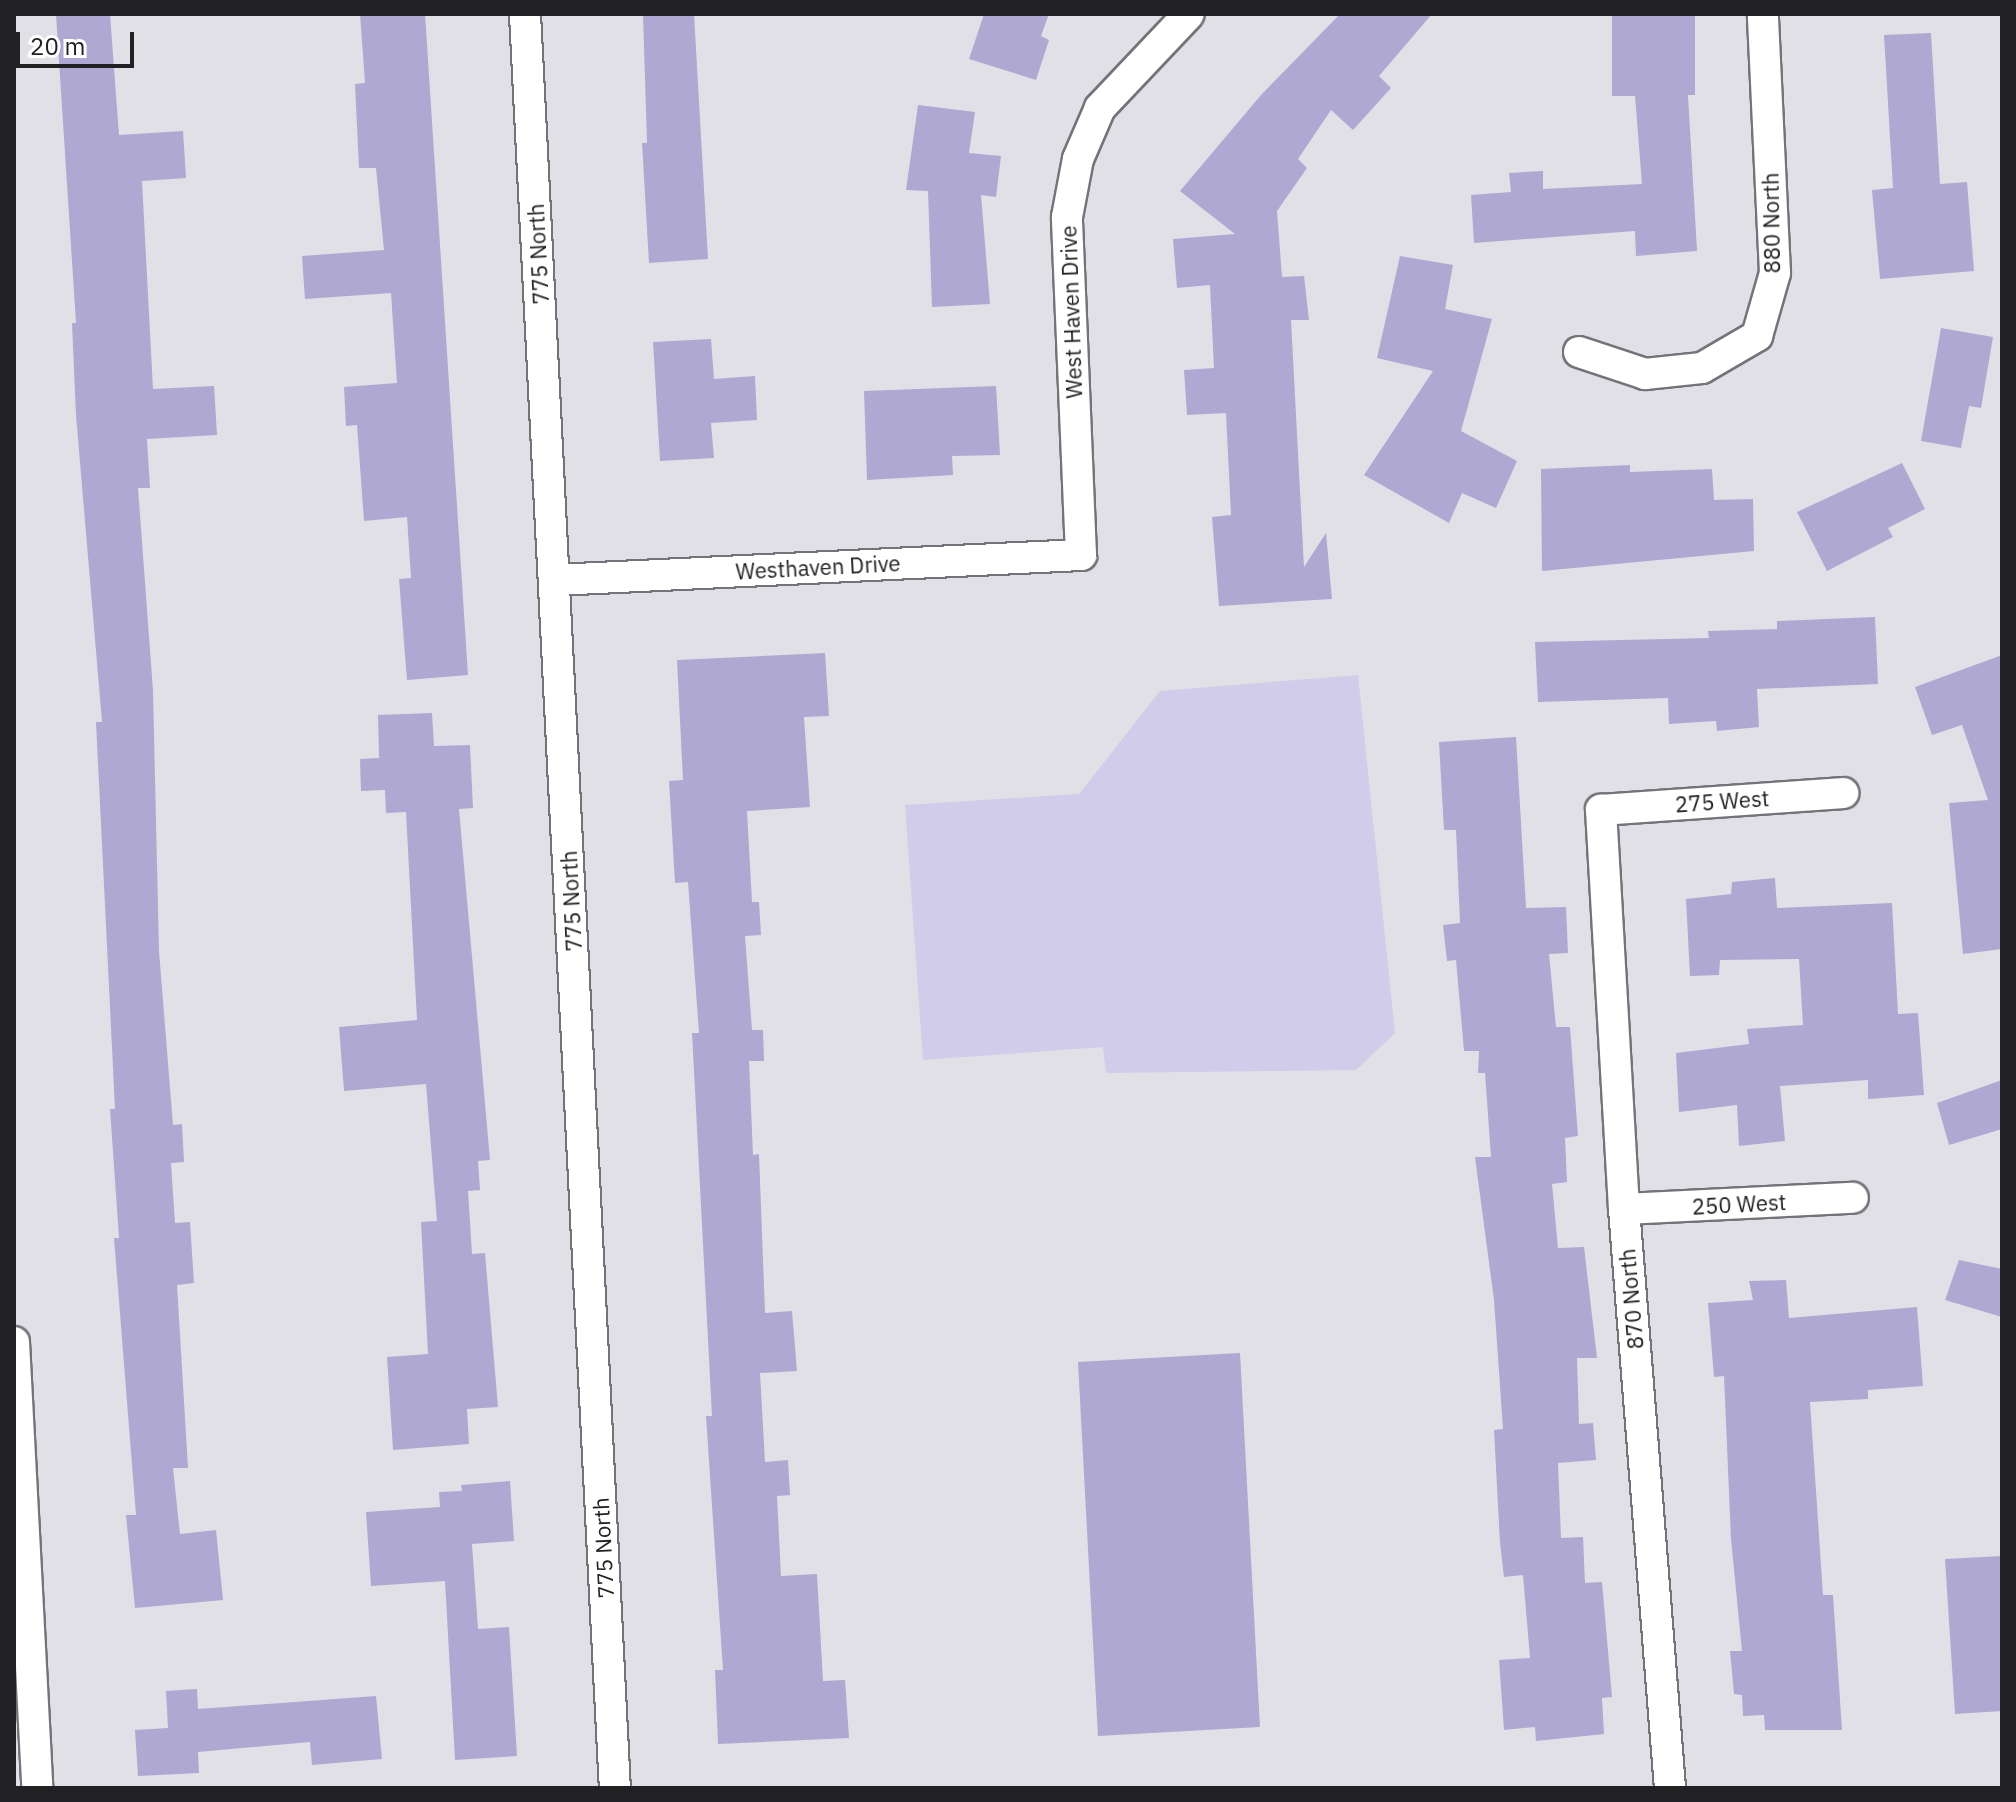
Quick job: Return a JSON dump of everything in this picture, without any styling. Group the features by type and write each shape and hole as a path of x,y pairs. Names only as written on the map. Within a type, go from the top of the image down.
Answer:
{"street":[{"name":"775 North","path":"525,14 615,1788"},
{"name":"West Haven Drive","path":"1081,555 1067,217 1078,159 1100,108 1189,14"},
{"name":"880 North","path":"1579,352 1645,374 1702,368 1757,336 1775,273 1763,14"},
{"name":"Westhaven Drive","path":"555,580 1081,555"},
{"name":"275 West","path":"1601,810 1843,793"},
{"name":"870 North","path":"1601,810 1624,1209 1670,1788"},
{"name":"250 West","path":"1624,1209 1853,1198"},
{"path":"14,1342 37,1788"}],"shaded area":[{"path":"1358,675 1395,1033 1356,1070 1106,1073 1103,1047 923,1060 905,805 1079,794 1160,691"}],"building":[{"path":"56,14 110,14 119,135 183,131 186,178 142,181 153,389 214,386 217,435 147,439 150,488 138,488 153,690 159,951 173,1125 182,1124 184,1162 171,1163 175,1223 190,1222 194,1283 177,1285 188,1468 173,1468 180,1534 216,1530 223,1600 135,1608 126,1515 136,1515 114,1238 119,1238 110,1109 115,1109 96,722 102,722 76,415 72,323 76,323"},
{"path":"360,14 425,14 468,675 407,680 399,579 411,578 407,517 364,521 357,425 346,426 344,387 397,383 391,293 305,299 302,256 384,250 376,168 359,168 355,84 365,83"},
{"path":"643,14 694,14 708,259 649,263 642,143 647,143"},
{"path":"984,14 1049,14 1041,36 1049,40 1036,80 969,59"},
{"path":"1340,14 1432,14 1379,76 1391,88 1353,130 1331,110 1298,159 1307,168 1277,211 1282,277 1304,276 1309,320 1291,320 1304,567 1326,533 1332,599 1219,606 1212,517 1231,515 1226,413 1187,415 1184,370 1214,368 1210,285 1177,288 1173,239 1235,234 1180,191 1261,95"},
{"path":"1612,14 1695,14 1695,95 1688,95 1697,251 1636,256 1635,231 1474,243 1471,195 1511,192 1509,173 1543,171 1543,189 1642,184 1635,96 1612,96"},
{"path":"1931,33 1940,184 1967,182 1974,271 1880,279 1872,190 1893,188 1884,35"},
{"path":"918,105 975,112 969,153 1001,156 996,197 981,195 990,304 932,307 928,191 906,190"},
{"path":"1400,256 1453,265 1445,309 1492,319 1461,431 1517,461 1496,508 1462,493 1449,523 1364,475 1433,371 1377,358"},
{"path":"1941,328 1993,337 1981,408 1969,406 1961,448 1921,441"},
{"path":"711,339 714,379 755,376 757,420 711,423 714,458 660,461 653,342"},
{"path":"996,386 1000,455 952,456 953,475 867,480 864,391"},
{"path":"1902,463 1925,509 1888,528 1893,537 1827,571 1797,512"},
{"path":"1630,465 1630,472 1712,469 1714,500 1753,499 1754,551 1542,571 1541,469"},
{"path":"1875,617 1878,684 1757,689 1759,727 1717,731 1716,721 1669,724 1668,698 1538,702 1535,642 1709,638 1708,631 1777,629 1777,621"},
{"path":"825,653 829,716 804,717 810,807 747,811 752,902 759,902 761,935 745,936 752,1030 763,1030 764,1061 749,1061 753,1155 759,1154 765,1313 792,1311 797,1371 760,1373 765,1462 788,1460 790,1495 777,1496 781,1576 817,1574 823,1681 845,1680 849,1738 718,1744 715,1670 723,1670 706,1416 712,1416 692,1033 699,1033 688,882 675,883 669,781 683,780 677,660"},
{"path":"2002,655 2002,949 1963,954 1949,803 1988,800 1962,725 1932,735 1915,687"},
{"path":"432,713 434,746 470,745 473,808 459,809 490,1160 478,1161 480,1190 468,1191 472,1254 485,1253 498,1407 467,1409 469,1444 393,1450 387,1357 428,1354 421,1222 437,1221 426,1084 344,1091 339,1027 417,1020 406,812 386,813 385,790 361,791 360,759 379,758 378,715"},
{"path":"1516,737 1526,908 1566,907 1568,953 1549,954 1556,1027 1570,1027 1578,1136 1565,1138 1567,1182 1552,1184 1558,1248 1584,1247 1597,1358 1577,1358 1579,1424 1593,1423 1596,1460 1558,1463 1561,1538 1583,1537 1585,1583 1602,1582 1612,1697 1602,1698 1604,1734 1536,1741 1535,1727 1504,1730 1499,1660 1530,1658 1523,1575 1504,1577 1500,1543 1494,1430 1503,1429 1494,1300 1475,1157 1491,1157 1485,1073 1478,1073 1479,1051 1464,1051 1456,960 1447,961 1443,925 1460,923 1456,830 1444,830 1439,742"},
{"path":"1775,878 1777,908 1892,903 1898,1014 1918,1013 1924,1095 1868,1099 1868,1080 1780,1086 1785,1141 1739,1146 1737,1105 1679,1112 1676,1053 1749,1044 1747,1029 1803,1025 1799,959 1720,960 1719,975 1690,976 1686,899 1731,894 1732,882"},
{"path":"2002,1080 2002,1129 1949,1145 1937,1103"},
{"path":"1959,1260 2002,1269 2002,1317 1945,1300"},
{"path":"1786,1280 1789,1318 1917,1307 1923,1386 1868,1390 1868,1399 1810,1402 1823,1595 1833,1595 1842,1730 1765,1730 1764,1715 1743,1716 1742,1695 1734,1694 1730,1651 1742,1651 1731,1539 1724,1376 1714,1377 1708,1303 1753,1300 1749,1281"},
{"path":"1240,1353 1260,1727 1098,1736 1078,1362"},
{"path":"510,1481 514,1541 472,1544 478,1629 509,1627 517,1756 455,1760 445,1581 371,1586 366,1512 440,1507 439,1492 462,1491 461,1485"},
{"path":"2002,1556 2002,1711 1955,1714 1945,1559"},
{"path":"197,1689 198,1709 376,1696 382,1759 312,1765 310,1742 198,1752 199,1773 138,1776 135,1730 168,1728 166,1691"}]}
